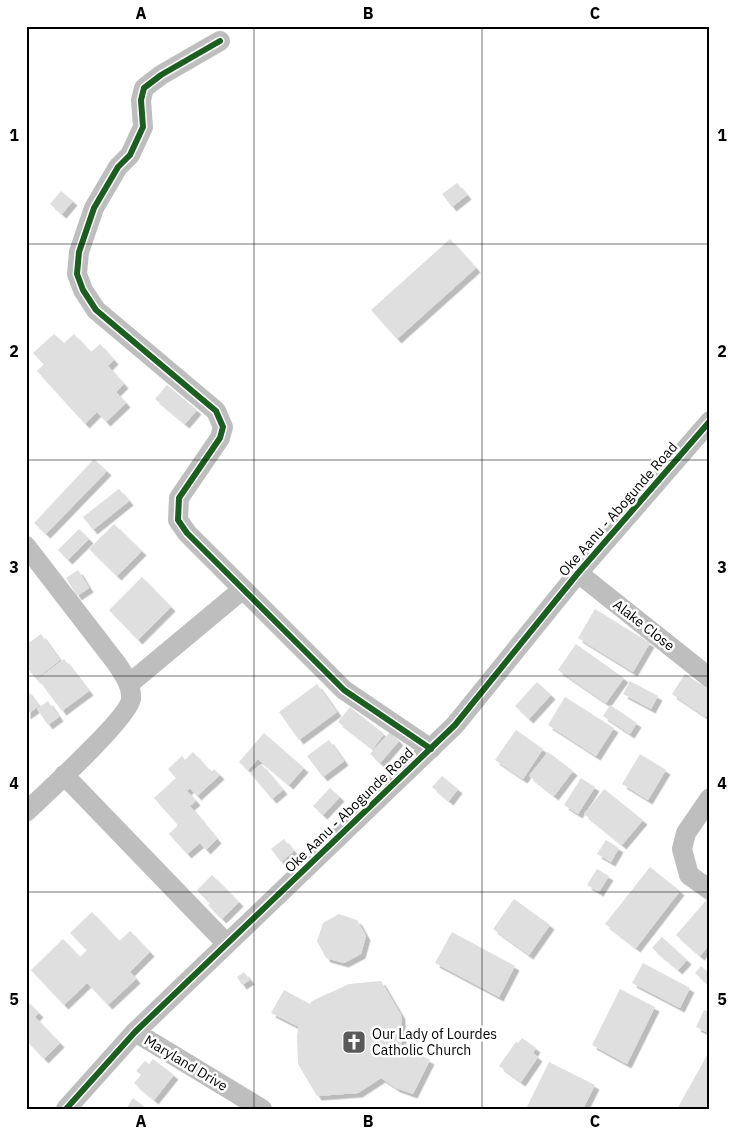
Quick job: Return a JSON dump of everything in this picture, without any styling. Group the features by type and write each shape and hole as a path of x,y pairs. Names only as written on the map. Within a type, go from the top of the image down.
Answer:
{"street":[{"path":"220,42 161,75 144,88 141,100 143,127 130,155 118,167 94,208 79,252 77,274 82,290 96,310 216,411 223,427 220,438 179,498 178,520 187,533 344,690 431,749"},
{"name":"Oke Aanu - Abogunde Road","path":"66,1109 135,1032 455,725 578,573 710,421"},
{"path":"26,546 118,664 129,684 131,701 114,726 26,812"},
{"name":"Alake Close","path":"578,573 710,678"},
{"path":"129,684 243,589"},
{"path":"64,775 227,944"},
{"path":"710,798 686,833 682,849 690,875 710,890"},
{"name":"Maryland Drive","path":"135,1032 262,1109"}],"building":[{"path":"457,183 467,195 452,207 442,194"},
{"path":"61,191 73,201 62,214 50,204"},
{"path":"450,239 476,268 397,339 371,310"},
{"path":"54,334 64,343 74,334 91,352 100,344 114,360 108,366 124,384 116,392 126,403 106,422 97,412 85,424 37,371 44,364 33,353"},
{"path":"167,385 197,410 185,424 155,399"},
{"path":"94,459 107,471 46,534 34,523"},
{"path":"119,489 129,501 93,530 83,517"},
{"path":"114,524 142,551 117,576 89,549"},
{"path":"79,529 89,539 68,560 58,550"},
{"path":"78,570 89,588 77,596 66,578"},
{"path":"142,577 171,607 138,640 109,610"},
{"path":"595,609 650,643 633,672 578,638"},
{"path":"41,634 60,660 36,679 26,666 26,645"},
{"path":"576,644 624,678 606,703 558,670"},
{"path":"64,659 89,691 62,711 38,679"},
{"path":"685,674 710,690 710,712 706,717 672,694"},
{"path":"630,681 658,696 651,709 623,694"},
{"path":"537,682 551,695 529,719 515,706"},
{"path":"317,684 337,712 299,740 279,712"},
{"path":"26,689 39,706 26,715"},
{"path":"565,697 614,728 596,756 548,725"},
{"path":"48,701 59,717 48,725 37,709"},
{"path":"610,705 637,723 630,734 603,716"},
{"path":"350,707 384,734 373,749 338,722"},
{"path":"516,730 543,749 523,779 495,760"},
{"path":"390,732 399,741 380,763 370,754"},
{"path":"264,733 304,768 289,785 258,759 248,770 239,762"},
{"path":"329,740 344,761 323,777 307,756"},
{"path":"193,752 207,768 212,771 214,769 220,775 197,796 190,788 187,791 196,801 190,806 217,839 206,850 200,843 187,854 169,834 178,825 154,798 176,778 168,769 182,756 185,760"},
{"path":"548,752 573,771 554,796 529,776"},
{"path":"640,754 666,770 648,800 622,784"},
{"path":"261,764 283,790 272,799 250,773"},
{"path":"442,776 458,789 449,801 432,787"},
{"path":"581,778 595,787 578,814 564,805"},
{"path":"330,788 340,797 323,815 313,806"},
{"path":"604,789 643,820 622,845 584,814"},
{"path":"284,839 294,851 281,862 271,849"},
{"path":"606,840 619,848 611,862 597,854"},
{"path":"650,867 680,891 636,948 605,924"},
{"path":"597,869 609,876 599,892 587,885"},
{"path":"212,875 239,902 222,919 197,890"},
{"path":"710,896 710,944 700,956 676,935"},
{"path":"514,899 550,925 529,955 493,929"},
{"path":"92,912 119,941 130,931 150,952 130,972 136,979 108,1005 87,983 64,1005 31,970 63,939 80,957 87,950 70,933"},
{"path":"339,914 357,920 366,936 361,954 344,963 326,958 317,941 323,923"},
{"path":"452,932 515,966 499,997 435,963"},
{"path":"662,937 687,960 678,970 652,948"},
{"path":"643,963 690,988 680,1008 632,983"},
{"path":"701,966 710,974 710,987 695,973"},
{"path":"244,972 250,980 242,985 237,977"},
{"path":"381,981 401,1015 402,1045 430,1060 413,1094 396,1088 381,1078 358,1093 317,1096 298,1064 297,1035 299,1027 271,1013 284,990 310,1004 312,1001 349,984"},
{"path":"620,989 655,1007 627,1064 592,1045"},
{"path":"26,1000 39,1013 35,1017 60,1043 44,1059 26,1040"},
{"path":"704,1010 710,1012 710,1034 696,1027"},
{"path":"522,1038 536,1048 533,1053 538,1057 521,1082 499,1066 516,1042 518,1043"},
{"path":"710,1050 710,1109 677,1109"},
{"path":"153,1059 174,1075 154,1100 134,1083 141,1075 136,1071 145,1061 149,1064"},
{"path":"549,1062 595,1085 583,1109 526,1109"},
{"path":"133,1098 147,1109 126,1109"}],"cycle path":[{"path":"220,41 161,75 144,88 141,100 143,127 130,155 118,167 94,208 79,252 77,274 83,290 96,310 216,411 223,427 220,438 179,498 178,520 187,533 344,690 431,749"},
{"path":"66,1109 135,1032 455,725 578,573 710,421"}],"place":[{"name":"Our Lady of Lourdes Catholic Church","path":"354,1042"}]}
